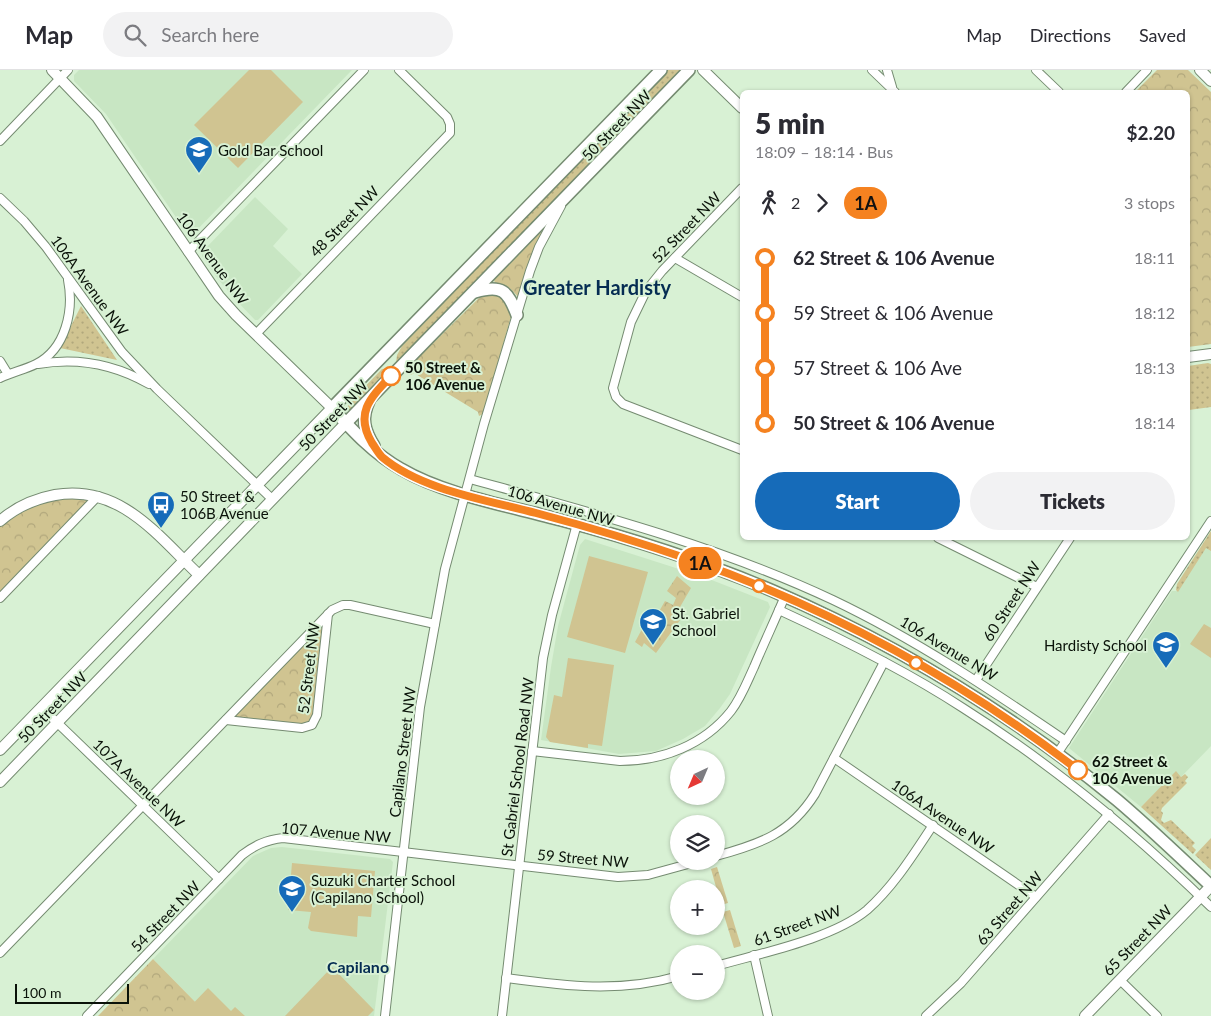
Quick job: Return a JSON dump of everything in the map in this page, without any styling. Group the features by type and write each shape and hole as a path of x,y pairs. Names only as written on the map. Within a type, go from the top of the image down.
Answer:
{"main road":[{"name":"50 Street NW","path":"332,408 661,70"},
{"name":"50 Street NW","path":"346,424 690,70"},
{"path":"474,292 486,288 496,288 503,291 510,298 517,315"},
{"path":"371,397 364,412 364,424 369,437 380,455"},
{"name":"106 Avenue NW","path":"332,408 346,424 380,455 424,481 577,524 693,561 785,596 921,665 1057,754 1117,800 1211,886"}],"street":[{"name":"106 Avenue NW","path":"52,70 97,117 219,296 236,315 332,408"},
{"path":"0,141 68,70"},
{"path":"188,252 364,70"},
{"name":"48 Street NW","path":"256,334 448,136 451,128 445,114 399,70"},
{"path":"704,70 740,106"},
{"path":"872,70 893,90"},
{"path":"887,70 894,90"},
{"path":"1036,70 1057,90"},
{"path":"1128,90 1147,70"},
{"path":"1200,70 1211,80"},
{"name":"52 Street NW","path":"740,190 651,284 634,314 613,388 616,397 623,404 740,449"},
{"name":"Capilano Street NW","path":"385,1016 422,696 445,568 484,424 530,271 537,252 568,196"},
{"name":"106A Avenue NW","path":"0,198 34,233 118,347 158,389 272,500"},
{"path":"675,258 740,296"},
{"path":"0,378 35,364 52,351 62,336 67,324 71,299 66,275"},
{"path":"1190,356 1211,354"},
{"path":"0,361 8,374"},
{"name":"106A Avenue NW","path":"35,364 70,361 102,365 125,372 158,389"},
{"name":"50 Street NW","path":"0,750 332,408"},
{"name":"50 Street NW","path":"0,782 346,424"},
{"name":"106 Avenue NW","path":"470,479 658,532 752,566 834,600 906,638 976,680 1066,740"},
{"path":"0,521 17,508 45,497 76,493 98,496 117,503 134,513 199,575"},
{"path":"0,598 98,496"},
{"path":"1057,754 1211,520"},
{"name":"St Gabriel School Road NW","path":"502,1016 546,640 577,524"},
{"path":"942,540 1037,587"},
{"name":"60 Street NW","path":"976,680 1069,540"},
{"path":"532,751 633,762 667,755 689,745 716,726 736,702 785,596"},
{"path":"328,614 340,606 350,605 435,624"},
{"path":"779,610 884,662 962,707 1000,732 1056,772 1109,814 1167,865 1211,908"},
{"name":"52 Street NW","path":"0,953 328,614"},
{"name":"52 Street NW","path":"226,720 302,728 312,725 317,715 328,614"},
{"path":"725,853 759,843 777,834 810,801 884,662"},
{"name":"107A Avenue NW","path":"41,707 219,879"},
{"name":"106A Avenue NW","path":"834,758 1036,897"},
{"name":"63 Street NW","path":"926,1016 962,983 1109,814"},
{"name":"61 Street NW","path":"725,963 832,931 852,920 865,911 895,880 933,825"},
{"name":"107 Avenue NW","path":"266,841 283,838 404,852"},
{"name":"54 Street NW","path":"87,1016 242,855 252,847 266,841"},
{"name":"59 Street NW","path":"404,852 627,877 670,869"},
{"name":"65 Street NW","path":"1085,1016 1211,886"},
{"path":"754,955 768,1016"},
{"path":"506,978 611,988 646,984 670,978"},
{"path":"1120,980 1158,1016"}],"shaded area":[{"name":"Gold Bar School","path":"79,70 352,70 192,235 188,235 106,114 74,81 74,75"},
{"path":"255,197 288,229 273,246 302,274 258,320 255,320 234,298 202,256 203,251"},
{"name":"St. Gabriel School","path":"585,539 704,577 768,602 770,607 730,694 720,708 705,726 683,739 656,751 619,754 541,740 558,626 580,545"},
{"name":"Hardisty School","path":"1211,539 1211,746 1181,777 1176,772 1141,807 1069,748 1172,591 1178,591"},
{"name":"Suzuki Charter School (Capilano School)","path":"282,847 390,859 393,862 374,1016 209,1016 153,959 253,856 271,848"}],"green space":[{"path":"249,70 271,70 303,102 238,168 194,125"},
{"path":"666,70 681,70 396,363 397,355 402,346"},
{"path":"1157,70 1188,70 1211,92 1211,344 1190,347 1190,90 1137,90"},
{"path":"546,227 519,297 506,286 495,283 494,280"},
{"path":"484,293 501,294 511,309 511,317 483,414 479,416 478,412 414,373 411,375 405,371"},
{"path":"81,306 117,360 60,348"},
{"path":"1211,364 1211,407 1190,410 1190,366"},
{"path":"382,369 388,369 389,371 352,411 348,410 350,402"},
{"path":"98,496 0,598 0,521 35,500"},
{"path":"1211,531 1211,551 1206,548 1178,592 1176,590 1177,584"},
{"path":"589,556 648,572 625,653 567,637"},
{"path":"677,576 691,588 680,607 686,612 656,653 644,643 642,647 635,642 648,618 653,622 665,601 673,605 676,598 667,591"},
{"path":"328,614 312,725 226,720"},
{"path":"1204,624 1211,628 1211,658 1190,644"},
{"path":"568,658 614,665 602,746 588,744 588,748 550,742 546,737 554,695 562,697"},
{"path":"1176,771 1181,777 1185,774 1188,777 1185,781 1187,783 1162,808 1161,820 1164,823 1171,820 1195,843 1192,846 1196,850 1193,854 1141,807"},
{"path":"1211,838 1211,870 1195,855"},
{"path":"292,863 375,871 371,917 358,916 357,937 311,931 308,928 311,912 288,910"},
{"path":"711,870 718,870 721,880 714,880"},
{"path":"725,893 728,903 725,904"},
{"path":"730,910 741,946 734,948 725,919 725,911"},
{"path":"153,959 209,1016 98,1016"},
{"path":"332,967 374,1010 368,1016 285,1016"},
{"path":"208,988 231,1011 235,1007 245,1016 185,1016 183,1014"}],"bus line":[{"name":"1A","path":"391,376 371,397 364,412 364,424 369,437 380,455 400,468 438,486 635,542 693,561 777,593 890,648 928,670 1029,734 1078,770"}],"place":[{"name":"Gold Bar School","path":"199,174"},
{"name":"50 Street & 106 Avenue","path":"391,376"},
{"name":"50 Street & 106B Avenue","path":"161,529"},
{"name":"St. Gabriel School","path":"653,646"},
{"name":"Hardisty School","path":"1166,669"},
{"name":"62 Street & 106 Avenue","path":"1078,770"},
{"name":"Suzuki Charter School (Capilano School)","path":"292,913"}],"district":[{"name":"Greater Hardisty","path":"597,287"},
{"name":"Capilano","path":"358,966"}]}
